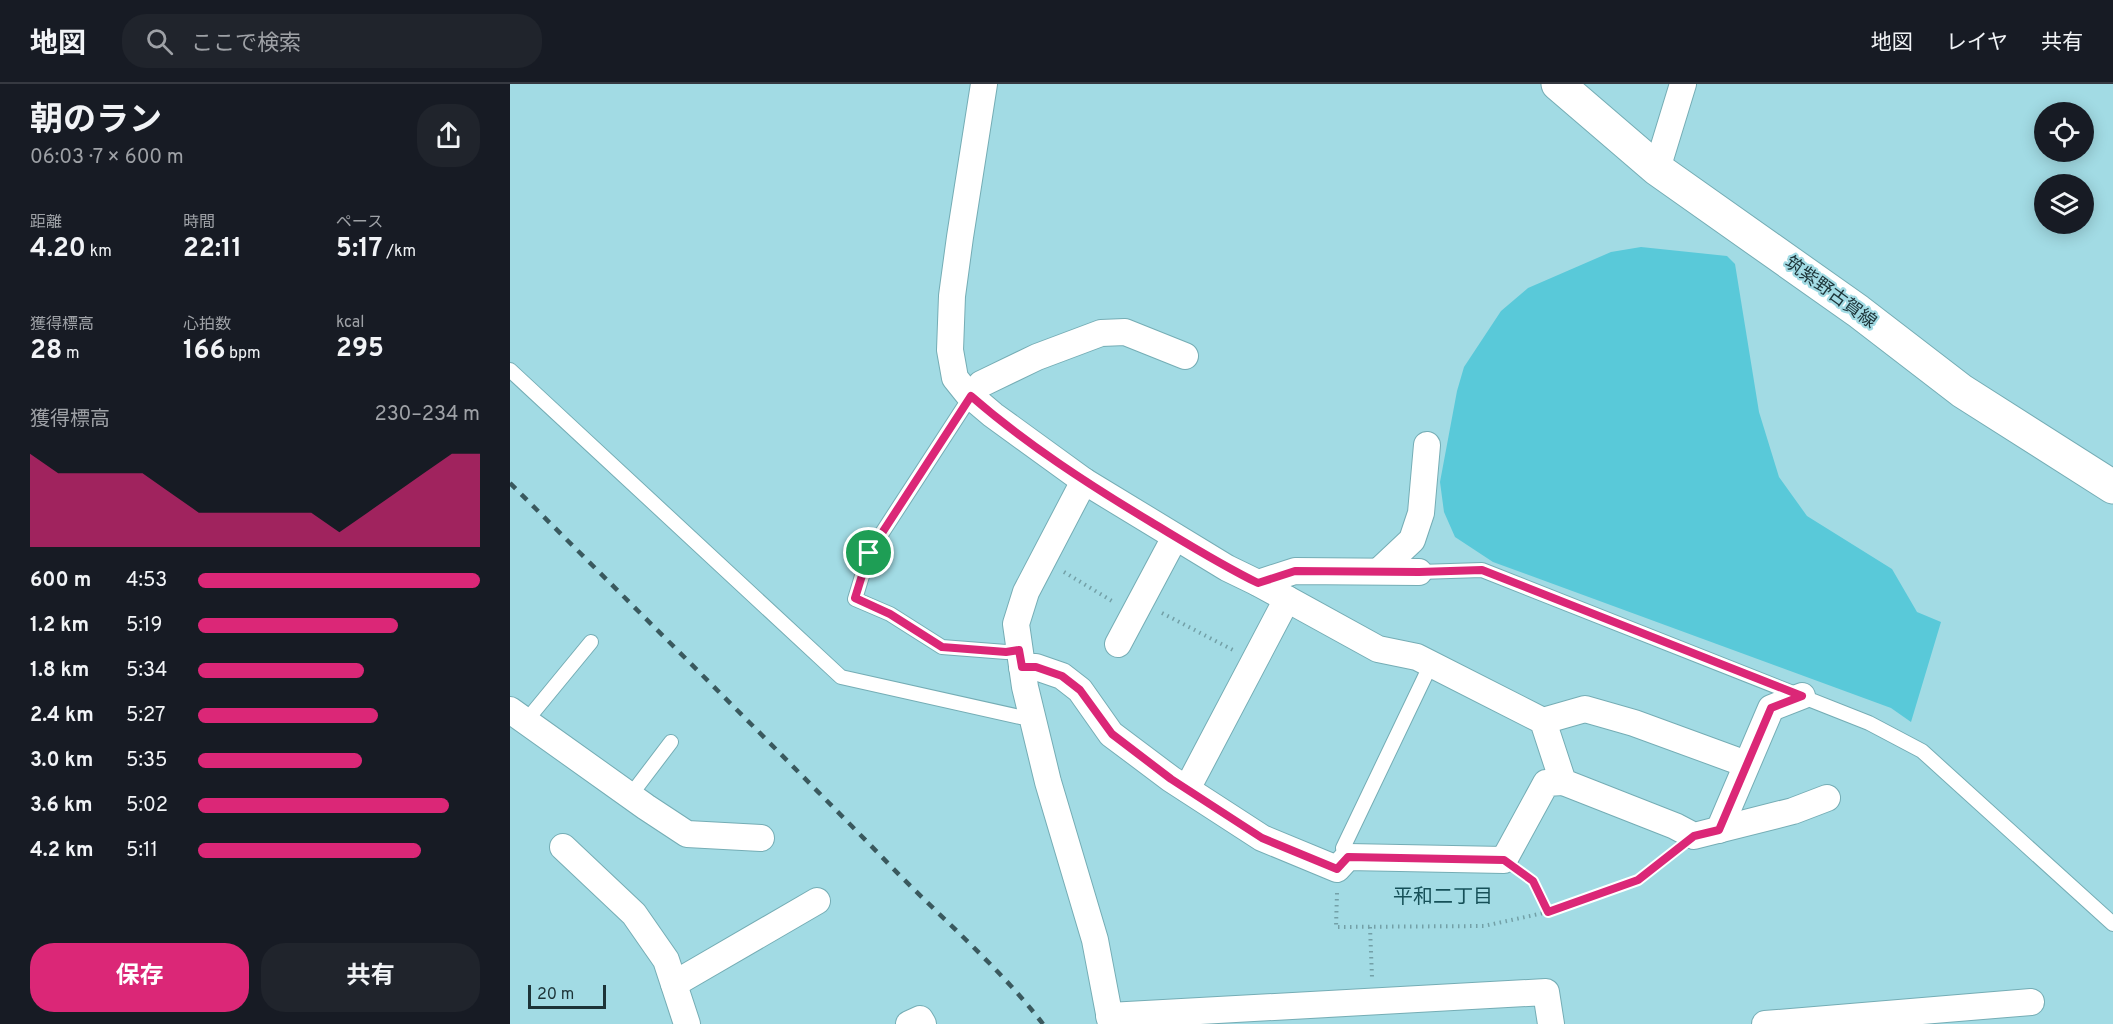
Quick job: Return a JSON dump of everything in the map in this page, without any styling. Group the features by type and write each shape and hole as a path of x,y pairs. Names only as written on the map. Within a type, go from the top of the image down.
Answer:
{"main road":[{"name":"筑紫野古賀線","path":"1558,84 1657,169 1858,311 1962,391 2113,487"}],"street":[{"path":"984,84 952,296 950,350 953,368 955,378 971,396 1008,427 1084,481 1227,568 1378,649 1417,657 1543,721 1585,709 1634,723 1746,764"},
{"path":"1657,169 1683,84"},
{"path":"971,396 981,384 1037,357 1101,333 1125,332 1185,356"},
{"path":"1379,571 1412,540 1421,513 1427,445"},
{"path":"1084,481 1026,592 1016,624 1031,715 1048,782 1095,940 1110,1020 1373,1002 1406,1012 1546,992 1551,1024"},
{"path":"1118,644 1175,537"},
{"path":"1258,583 1295,571 1419,572"},
{"path":"1187,789 1287,599"},
{"path":"1020,659 1062,676 1080,690 1112,734 1187,789 1262,838 1343,863 1504,860 1546,783 1563,783 1675,826 1694,836 1793,811 1827,798"},
{"path":"1719,830 1771,708 1802,696"},
{"path":"518,716 687,834 761,838"},
{"path":"1543,721 1563,783"},
{"path":"563,847 634,914 666,960 687,1024"},
{"path":"674,984 817,901"},
{"path":"1774,1024 2031,1002"},
{"path":"909,1024 920,1018 923,1024"}],"lane":[{"path":"510,370 841,676 1020,717 1031,715"},
{"path":"971,396 869,553 855,598 890,614 942,647 1006,652 1020,659"},
{"path":"1419,572 1482,570 1869,723 1922,752 2113,924"},
{"path":"518,716 591,642"},
{"path":"1343,863 1343,848 1431,664"},
{"path":"630,796 671,742"}],"path":[{"path":"1043,560 1254,662"},
{"path":"1343,863 1336,927 1484,926 1548,912 1638,880 1694,836"},
{"path":"1504,860 1533,881 1548,912"},
{"path":"1370,927 1373,1002"}],"water":[{"path":"1641,247 1727,256 1735,264 1759,412 1779,477 1807,516 1892,569 1917,612 1941,622 1911,722 1891,708 1493,562 1455,537 1444,512 1440,482 1457,391 1464,367 1501,311 1528,288 1611,252"}],"railway":[{"path":"510,483 985,959 1043,1024"}],"district":[{"name":"平和二丁目","path":"1443,896"}],"route":[{"path":"971,396 993,415 1084,481 1227,568 1258,583 1295,571 1482,570 1802,696 1771,708 1719,830 1694,836 1638,880 1548,912 1533,881 1504,860 1348,857 1337,869 1262,838 1171,779 1112,734 1080,690 1062,676 1036,667 1022,667 1019,650 1006,652 942,647 890,614 855,598 869,553 971,396"}]}
